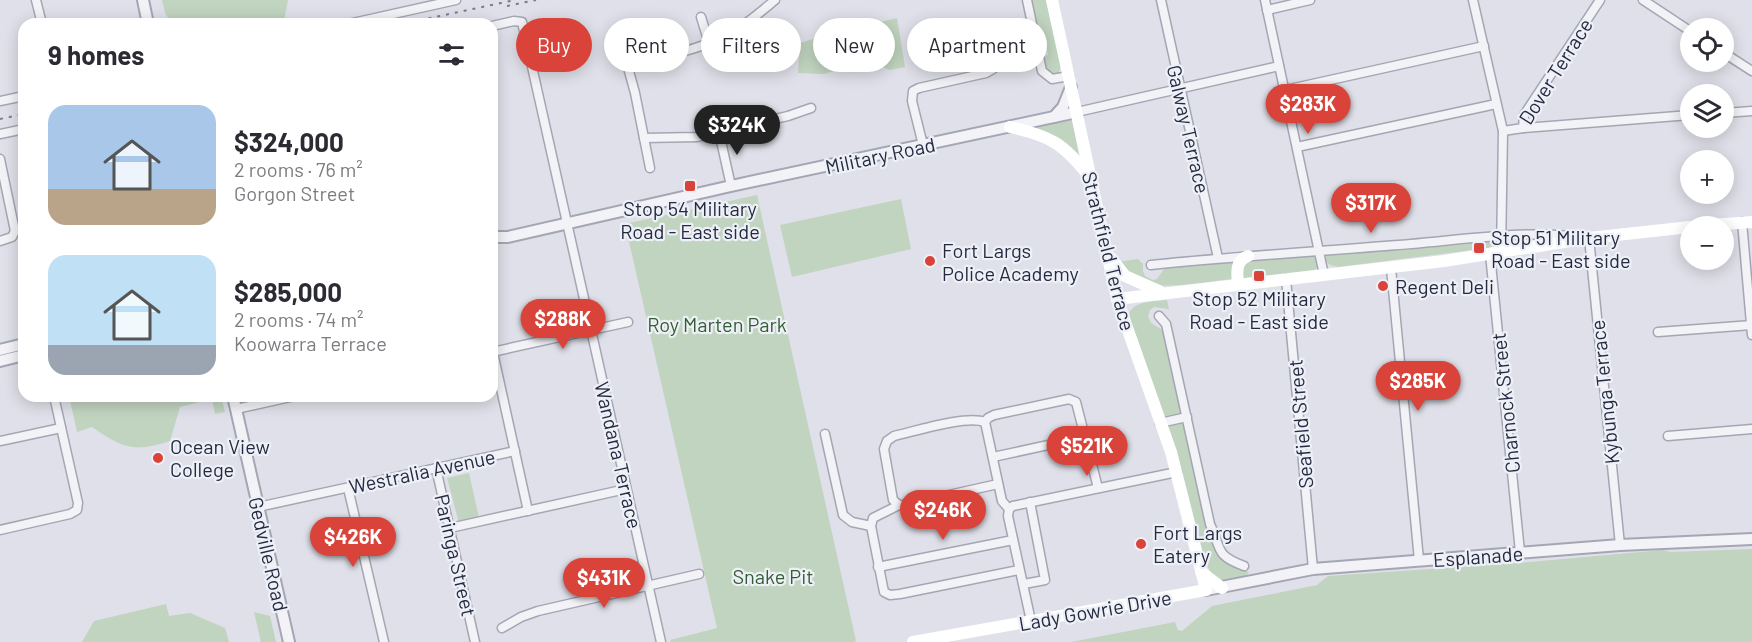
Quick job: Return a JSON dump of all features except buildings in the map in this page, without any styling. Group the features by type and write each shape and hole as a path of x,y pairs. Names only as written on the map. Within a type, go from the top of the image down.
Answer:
{"main road":[{"name":"Strathfield Terrace","path":"1052,0 1117,299 1177,472 1206,590"},
{"path":"1010,127 1040,135 1060,145 1070,152 1091,179"},
{"path":"1117,299 1391,268 1496,254 1589,238 1680,228"},
{"path":"1107,252 1125,276 1163,292"},
{"path":"1238,284 1238,264 1248,256"},
{"path":"1191,593 1201,570 1222,588"},
{"name":"Lady Gowrie Drive","path":"913,642 1206,590"}],"street":[{"path":"36,0 40,18"},
{"path":"143,0 147,18"},
{"path":"369,18 419,4 456,0"},
{"path":"751,18 775,0"},
{"path":"1027,0 1042,71 1052,79 1070,82 1063,107 1054,117"},
{"name":"Galway Terrace","path":"1161,0 1218,258"},
{"path":"1265,0 1324,275"},
{"path":"1267,10 1310,0"},
{"name":"Charnock Street","path":"1473,0 1503,131 1502,237 1496,254 1520,552"},
{"name":"Dover Terrace","path":"1503,131 1523,128 1524,115 1600,0"},
{"path":"1643,0 1680,24"},
{"name":"Wandana Terrace","path":"498,25 514,21 522,22 661,642"},
{"path":"1285,90 1484,46"},
{"path":"1734,59 1752,71"},
{"path":"1077,112 1279,66"},
{"path":"628,72 650,168"},
{"path":"923,146 912,101 914,91 988,72"},
{"path":"0,101 18,97"},
{"path":"1297,147 1496,104"},
{"path":"644,138 697,137 788,116 812,108"},
{"path":"1734,112 1752,111"},
{"name":"Military Road","path":"498,242 508,237 567,222 1077,112"},
{"path":"1523,128 1680,116"},
{"path":"0,134 18,130"},
{"path":"718,132 731,186"},
{"path":"0,159 15,226 12,237 0,240"},
{"path":"1658,332 1752,328 1747,222"},
{"path":"1152,265 1502,237 1560,234 1589,238"},
{"name":"Military Road","path":"498,237 508,237"},
{"name":"Kybunga Terrace","path":"1589,238 1620,545"},
{"path":"1391,268 1419,560"},
{"name":"Seafield Street","path":"1286,279 1313,569"},
{"name":"Strathfield Terrace","path":"1159,316 1166,324 1210,524 1218,548 1234,562 1244,566"},
{"path":"498,349 628,322"},
{"path":"0,350 18,346"},
{"path":"0,361 18,356"},
{"path":"498,376 528,511"},
{"path":"985,422 994,415 1069,399 1076,402 1098,488"},
{"path":"0,531 70,514 77,510 78,503 55,402"},
{"name":"Gedville Road","path":"234,402 289,642"},
{"path":"236,409 268,402"},
{"path":"1160,423 1187,417"},
{"path":"899,505 893,500 884,449 887,441 894,436 963,421 977,419 985,422"},
{"path":"985,422 1002,501 1008,509 1031,621"},
{"path":"0,441 61,428"},
{"path":"1668,436 1752,429"},
{"path":"825,434 843,515 852,522 871,526"},
{"path":"993,457 1085,437"},
{"name":"Westralia Avenue","path":"258,507 515,451"},
{"name":"Paringa Street","path":"436,468 476,642"},
{"path":"1008,509 1030,502 1177,472"},
{"path":"999,484 899,505 873,518 871,526 878,567 884,592 890,595 1019,570"},
{"path":"348,488 384,642"},
{"path":"450,528 626,489"},
{"path":"1024,585 1046,580 1030,502"},
{"name":"Esplanade","path":"1206,590 1313,569 1620,545 1752,539"},
{"path":"878,567 1013,540"},
{"path":"502,628 538,611 699,574"}],"green space":[{"path":"162,0 288,0 285,18 168,18"},
{"path":"1031,0 1046,0 1061,66 1055,76 1047,72 1047,18 1035,18"},
{"path":"895,18 897,18 905,67 895,69"},
{"path":"813,39 813,72 831,72 798,73 801,72 801,43"},
{"path":"1072,120 1080,160 1027,129"},
{"name":"Roy Marten Park","path":"757,195 856,641 853,642 671,642 670,640 717,628 625,224"},
{"path":"901,199 911,249 792,277 780,225"},
{"path":"1489,242 1492,246 1489,248 1338,267 1326,261 1326,256 1329,254"},
{"path":"1311,255 1316,258 1318,266 1315,270 1243,278 1240,267 1251,260"},
{"path":"1138,259 1143,264 1145,276 1153,280 1157,279 1166,266 1236,261 1232,279 1158,285 1139,280 1117,262"},
{"path":"1167,300 1169,309 1154,307 1148,316 1151,323 1164,331 1182,411 1180,415 1166,418 1128,316 1139,304"},
{"path":"70,402 200,402 180,407 170,441 157,445 137,447 121,444 92,427 77,432"},
{"path":"213,402 222,402 225,412 215,414"},
{"path":"1182,421 1216,552 1231,564 1249,572 1245,577 1223,581 1216,579 1204,562 1167,427"},
{"path":"469,473 479,518 459,523 447,478"},
{"path":"1752,549 1752,642 1071,642 1175,622 1178,630 1182,631 1212,606 1317,585 1328,576 1663,550 1671,552"},
{"path":"166,604 169,616 190,613 225,628 229,642 82,642 94,621"},
{"path":"254,612 270,616 276,642 261,642"}],"railway":[{"path":"430,18 515,0"},
{"path":"507,6 536,0"},
{"path":"0,119 18,115"}],"place":[{"name":"Stop 54 Military Road - East side","path":"690,186"},
{"name":"Stop 51 Military Road - East side","path":"1479,248"},
{"name":"Fort Largs Police Academy","path":"930,261"},
{"name":"Stop 52 Military Road - East side","path":"1259,276"},
{"name":"Regent Deli","path":"1383,286"},
{"name":"Ocean View College","path":"158,458"},
{"name":"Fort Largs Eatery","path":"1141,544"}],"park label":[{"name":"Snake Pit","path":"773,576"}]}
